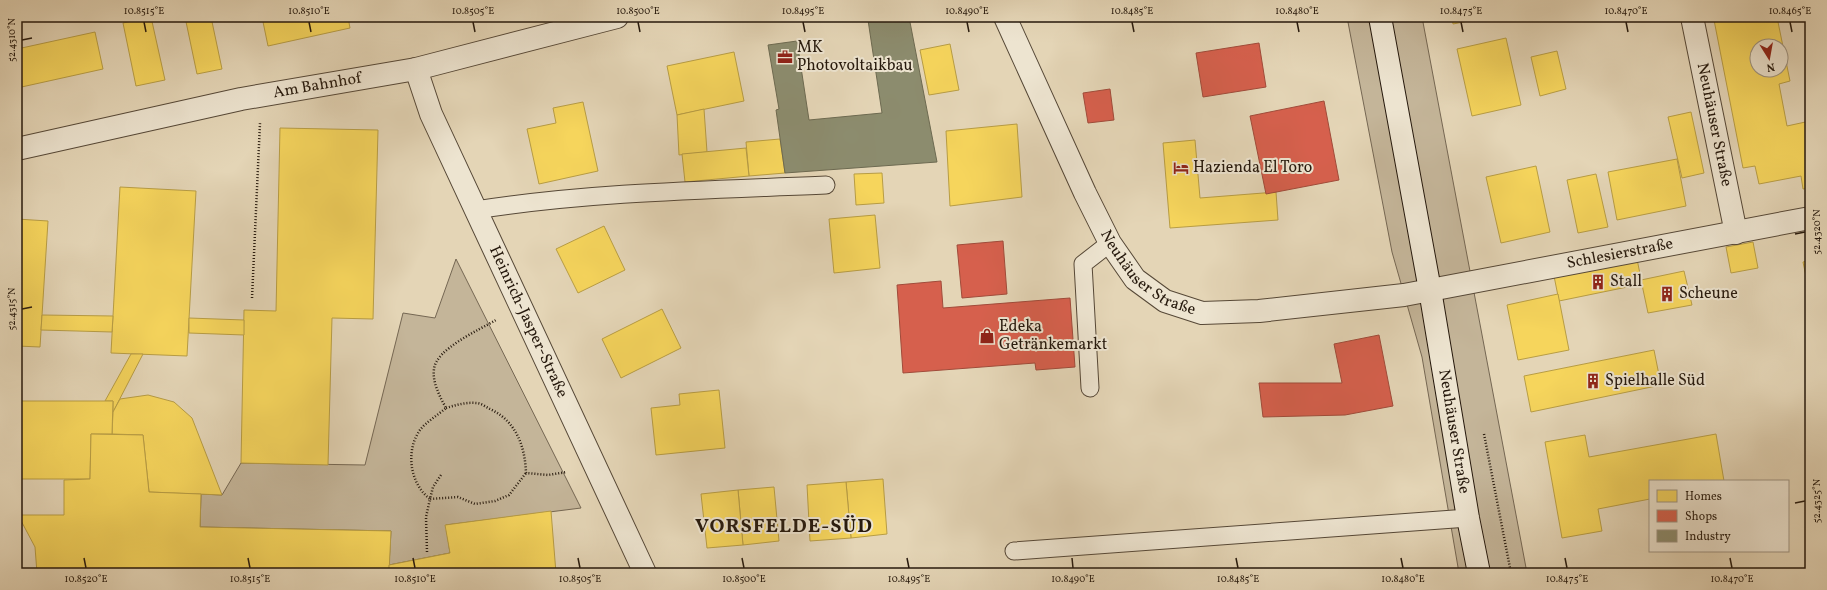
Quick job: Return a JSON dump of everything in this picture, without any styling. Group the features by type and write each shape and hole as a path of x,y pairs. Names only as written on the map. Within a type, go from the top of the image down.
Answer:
{"street":[{"name":"Am Bahnhof","path":"17,149 241,99 261,97 416,69 617,17"},
{"name":"Neuhäuser Straße","path":"1005,17 1085,193 1110,243 1135,279 1165,301 1202,312 1259,311 1430,290"},
{"name":"Neuhäuser Straße","path":"1380,17 1430,290 1468,518 1479,573"},
{"name":"Neuhäuser Straße","path":"1692,17 1736,233"},
{"name":"Heinrich-Jasper-Straße","path":"416,69 432,114 645,573"},
{"name":"Schlesierstraße","path":"1430,290 1810,218"}],"lane":[{"path":"476,210 516,204 642,192 826,185"},
{"path":"1090,388 1083,264 1110,243"},
{"path":"1014,550 1468,518"}],"path":[{"path":"252,298 261,97"},
{"path":"446,408 438,393 433,370 438,358 456,344 520,306"},
{"path":"462,403 478,403 498,413 514,428 525,454 526,473 509,495 495,501 475,504 458,497 430,499 421,492 413,475 411,452 420,430 446,408 462,403"},
{"path":"526,473 548,475 568,471 602,481"},
{"path":"427,552 426,517 433,487 441,475"}],"shaded area":[{"path":"1347,17 1422,17 1527,573 1459,573 1422,357 1392,252"},
{"path":"456,259 581,508 446,525 450,553 389,565 391,531 200,527 201,494 222,495 241,463 365,465 403,313 435,318"}],"building: Homes":[{"path":"151,17 165,80 136,86 123,23"},
{"path":"185,17 211,17 222,69 197,74"},
{"path":"262,17 348,17 350,28 268,46"},
{"path":"1452,17 1489,17 1453,24"},
{"path":"1731,17 1777,17 1781,38 1749,38 1749,78 1789,78 1789,76 1790,81 1779,84 1787,126 1810,121 1810,188 1803,189 1801,176 1759,184 1755,166 1743,168 1714,20"},
{"path":"95,32 103,69 17,88 17,49"},
{"path":"1506,38 1521,105 1472,116 1457,49"},
{"path":"950,44 959,90 929,95 920,50"},
{"path":"1557,51 1566,89 1540,96 1531,57"},
{"path":"734,52 744,101 677,115 667,66"},
{"path":"583,102 598,171 539,184 527,129 556,123 553,108"},
{"path":"704,109 707,152 679,155 677,115"},
{"path":"1691,112 1704,173 1682,178 1668,117"},
{"path":"1017,124 1022,197 950,206 946,131"},
{"path":"280,128 378,130 373,319 332,318 328,465 241,463 244,310 276,311"},
{"path":"780,139 785,173 749,176 746,142"},
{"name":"Hazienda El Toro","path":"1195,140 1200,198 1276,192 1278,220 1170,228 1163,143"},
{"path":"746,148 749,176 685,182 682,154"},
{"path":"1677,159 1686,206 1617,220 1608,172"},
{"path":"1536,166 1550,232 1501,243 1486,177"},
{"path":"882,173 884,203 856,205 854,174"},
{"path":"1596,174 1608,227 1578,233 1567,180"},
{"path":"120,187 196,191 187,356 111,353"},
{"path":"875,215 880,268 834,273 829,219"},
{"path":"17,219 48,221 40,347 17,346"},
{"path":"604,226 625,270 578,293 556,249"},
{"path":"1753,242 1758,268 1731,273 1726,247"},
{"name":"Stall","path":"1637,259 1642,284 1559,301 1554,276"},
{"path":"1810,260 1810,296 1803,262"},
{"name":"Scheune","path":"1684,271 1692,305 1648,313 1641,280"},
{"path":"1558,294 1569,350 1518,360 1507,305"},
{"path":"662,309 681,348 621,378 602,339"},
{"path":"42,315 113,316 112,332 41,330"},
{"path":"189,318 244,320 244,335 189,333"},
{"name":"Spielhalle Süd","path":"1654,350 1661,385 1531,412 1524,376"},
{"path":"131,354 143,354 113,412 113,401 105,401"},
{"path":"719,390 725,448 656,455 651,408 680,405 679,394"},
{"path":"148,395 174,402 192,418 222,495 149,492 143,435 112,434 113,412 120,399"},
{"path":"17,401 113,401 112,434 91,434 90,479 17,479"},
{"path":"91,434 143,435 149,492 201,494 200,527 391,531 389,573 37,573 35,547 18,515 64,515 64,480 90,479"},
{"path":"1716,434 1724,480 1649,480 1649,499 1598,509 1602,531 1562,538 1545,442 1585,435 1589,457"},
{"path":"883,479 887,534 851,538 846,482"},
{"path":"846,482 851,538 810,541 807,485"},
{"path":"774,487 779,541 743,545 738,490"},
{"path":"738,490 743,545 707,548 701,494"},
{"path":"551,511 556,573 453,573 453,571 443,573 389,573 389,565 450,553 445,525"}],"building: Shops":[{"path":"1259,43 1266,87 1203,97 1196,53"},
{"path":"1110,89 1114,120 1088,123 1083,93"},
{"path":"1324,101 1339,180 1266,194 1250,116"},
{"path":"1003,241 1007,294 962,298 957,245"},
{"name":"Edeka Getränkemarkt","path":"941,281 943,308 1070,298 1075,367 1036,370 1035,363 903,373 897,285"},
{"path":"1379,335 1393,406 1345,415 1263,417 1259,383 1342,383 1334,344"}],"building: Industry":[{"path":"884,17 909,17 937,162 785,173 776,110 779,109 768,45 797,41 809,120 882,113 868,20"}],"place":[{"name":"MK Photovoltaikbau","path":"785,57"},
{"name":"Hazienda El Toro","path":"1181,168"},
{"name":"Stall","path":"1598,282"},
{"name":"Scheune","path":"1667,294"},
{"name":"Edeka Getränkemarkt","path":"987,336"},
{"name":"Spielhalle Süd","path":"1593,381"}],"district":[{"name":"VORSFELDE-SÜD","path":"784,527"}]}
